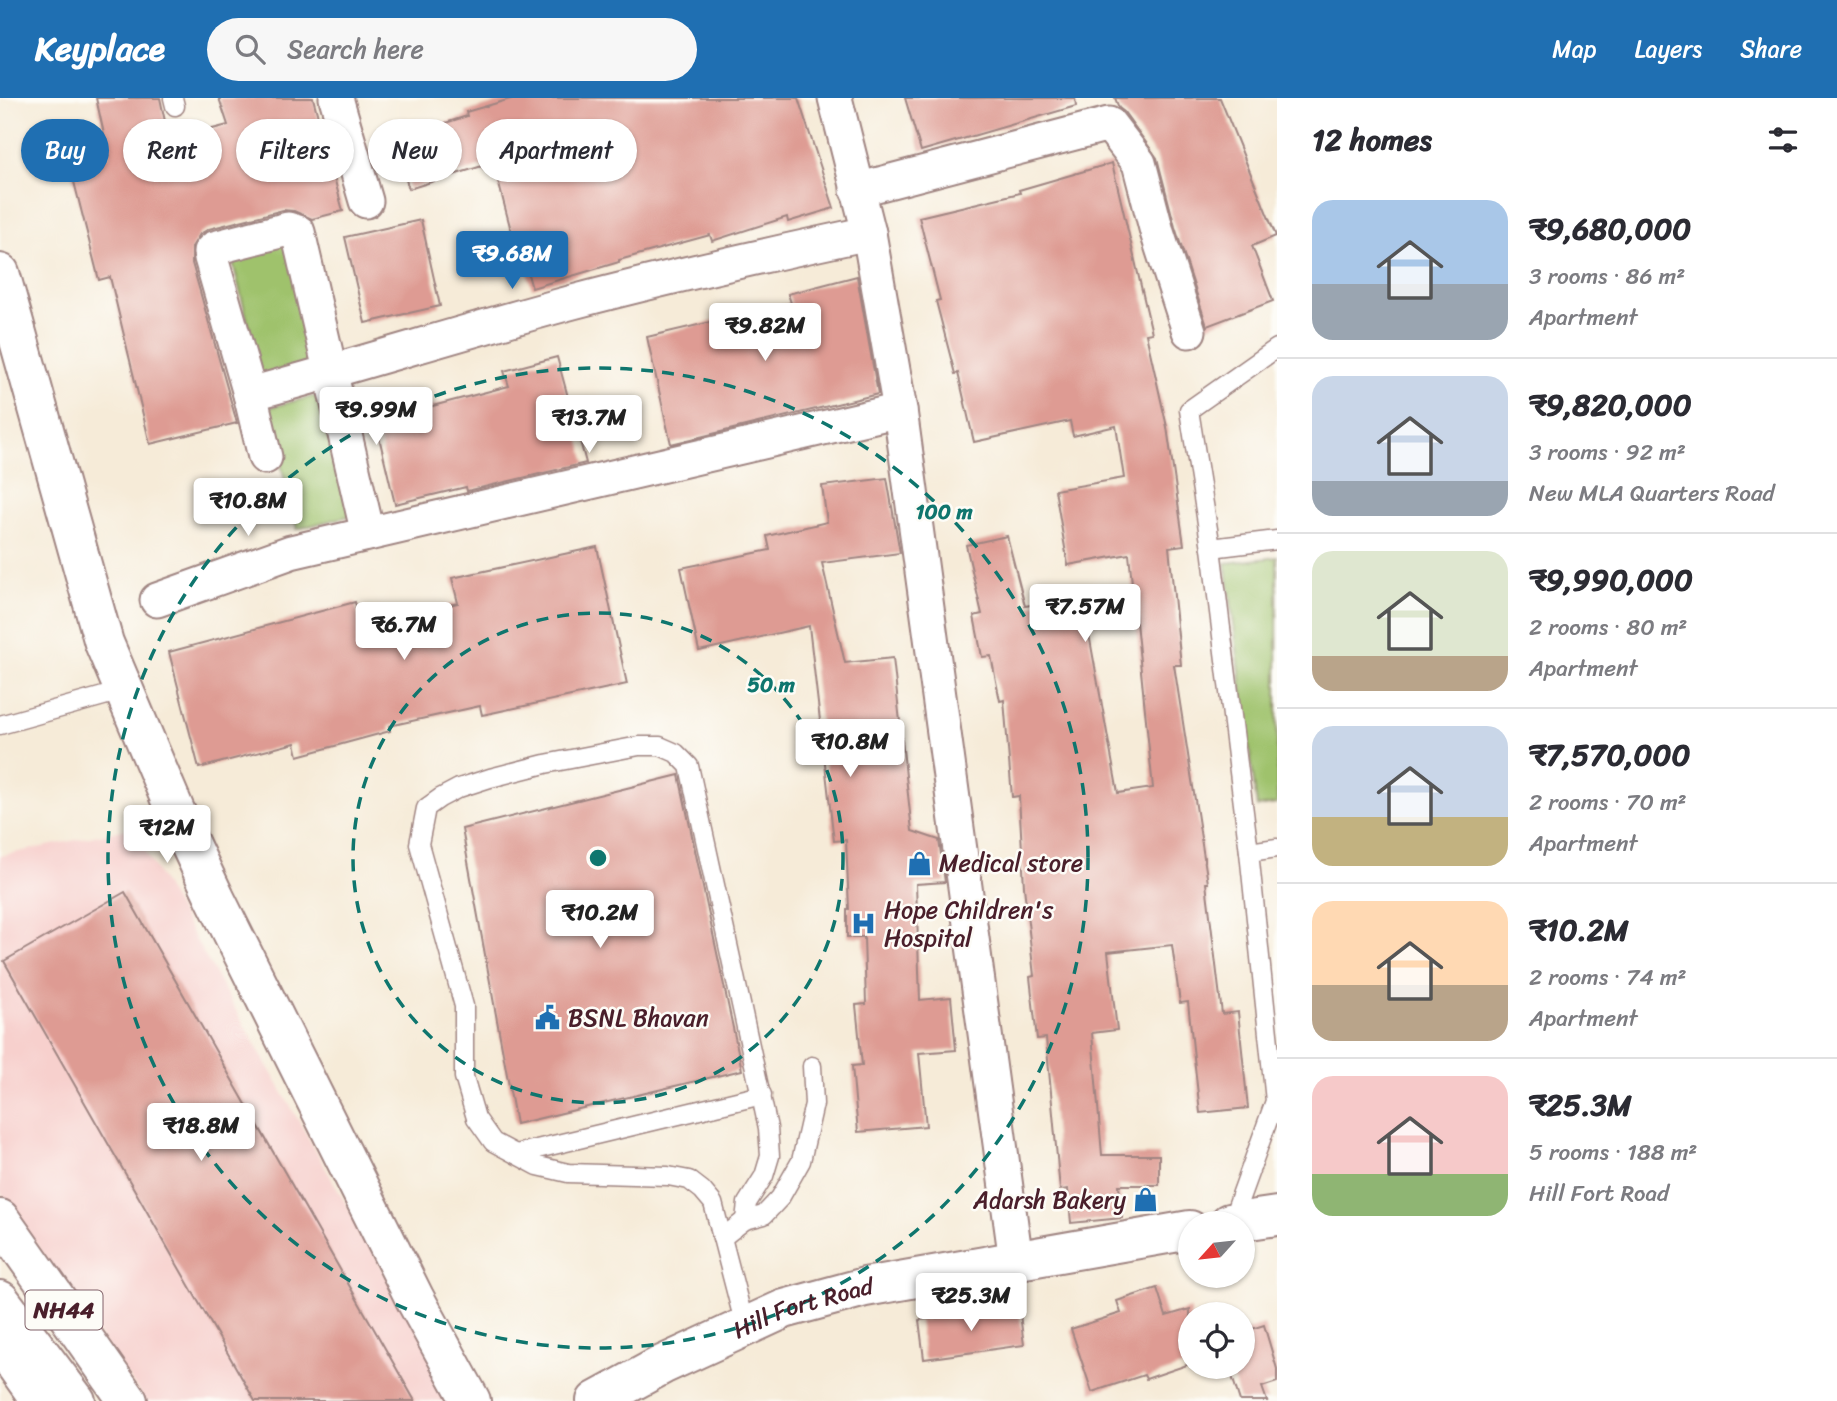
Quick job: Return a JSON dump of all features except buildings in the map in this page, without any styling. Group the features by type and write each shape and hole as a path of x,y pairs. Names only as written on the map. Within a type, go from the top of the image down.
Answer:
{"main road":[{"path":"0,274 104,643 215,898 415,1298 471,1401"},
{"path":"1255,1219 1277,1216"},
{"name":"NH44","path":"0,1219 128,1401"},
{"name":"Hill Fort Road","path":"596,1401 662,1365 784,1309 865,1287 1178,1232"},
{"path":"0,1300 76,1401"},
{"path":"0,1343 41,1401"}],"street":[{"path":"336,98 366,201"},
{"path":"835,98 869,233 900,410 1016,1261"},
{"path":"857,190 1110,124 1139,163 1157,232 1189,331"},
{"path":"265,457 210,252 214,248 288,229 298,232 368,534"},
{"path":"250,394 598,295 704,268 869,233"},
{"path":"157,600 291,552 900,410"}],"lane":[{"path":"1234,1211 1275,1101 1249,852 1211,548 1189,410 1277,348"},
{"path":"1211,548 1277,540"},
{"path":"0,725 125,690"},
{"path":"746,1220 747,1203 764,1176 770,1156 768,1128 689,766 676,753 660,746 639,746 545,764 459,788 440,797 426,808 419,844 464,1006 464,1077 476,1118 493,1142 538,1166 568,1172 668,1176 689,1180 702,1190 713,1203 746,1326"},
{"path":"1249,852 1277,848"},
{"path":"722,1238 746,1220 764,1215 780,1198 801,1161 814,1104 812,1066"},
{"path":"516,1154 762,1095"}],"shaded area":[{"path":"132,828 448,1383 454,1401 145,1401 0,1192 0,856"}],"green space":[{"path":"291,236 321,360 261,375 230,251"},
{"path":"327,393 357,514 297,529 267,408"},
{"path":"1277,557 1277,804 1257,807 1226,563"}],"place":[{"name":"Medical store","path":"919,863"},
{"name":"Hope Children's Hospital","path":"864,924"},
{"name":"BSNL Bhavan","path":"548,1018"},
{"name":"Adarsh Bakery","path":"1146,1200"}]}
